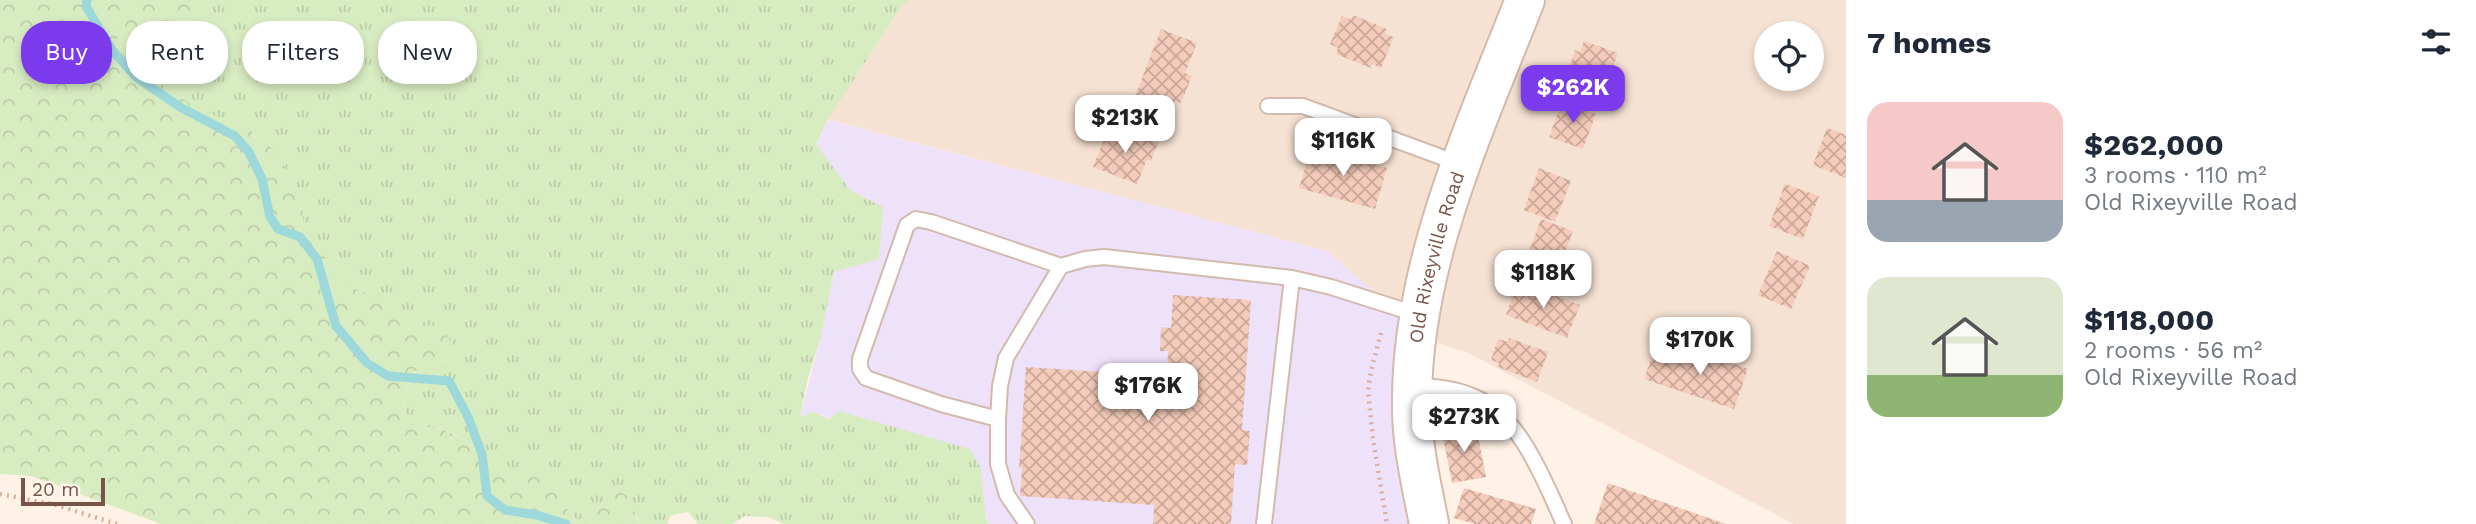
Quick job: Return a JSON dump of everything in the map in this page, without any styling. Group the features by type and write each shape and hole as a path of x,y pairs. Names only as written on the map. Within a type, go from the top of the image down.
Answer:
{"street":[{"name":"Old Rixeyville Road","path":"1429,524 1417,462 1412,409 1414,354 1420,315 1440,228 1461,164 1525,0"}],"lane":[{"path":"1268,106 1303,106 1461,164"},
{"path":"998,419 941,404 866,378 860,369 860,359 907,225 916,219 1061,266 1104,257 1293,278 1420,315"},
{"path":"1027,524 1007,495 998,464 1000,386 1006,358 1061,266"},
{"path":"1264,524 1293,278"},
{"path":"1413,385 1472,395 1501,413 1535,461 1564,524"}],"path":[{"path":"1383,329 1370,371 1368,390 1387,524"},
{"path":"0,494 56,505 117,524"}],"shaded area":[{"path":"873,0 1846,0 1846,524 1794,524 1468,353 1431,341 1326,251 803,113"},
{"path":"828,120 1327,251 1431,341 1440,524 990,524 986,520 981,469 813,412 800,417 821,337 834,271 879,258 883,207 850,190 816,144"}],"green space":[{"path":"0,0 190,0 194,7 187,21 126,21 126,39 117,38 117,48 126,55 126,84 161,84 195,107 251,131 275,151 301,195 304,228 322,252 338,283 373,298 400,324 438,326 451,340 447,367 415,371 402,396 406,414 427,427 444,430 470,443 487,460 501,464 514,486 524,479 529,464 544,466 568,510 577,520 590,518 616,490 628,496 639,524 161,524 31,476 0,474"},
{"path":"180,0 911,0 903,4 828,119 816,144 850,190 883,207 879,259 834,272 821,337 808,378 800,417 813,412 830,419 839,411 970,449 981,469 986,520 990,524 785,524 768,517 745,516 732,524 698,524 688,512 671,515 667,524 639,524 638,518 616,490 590,518 577,520 568,510 524,479 514,486 470,443 445,430 427,427 406,414 402,396 416,371 395,325 343,290 139,84 228,84 228,21 135,21"},
{"path":"126,25 126,71 116,61 112,32"}],"building":[{"path":"1353,15 1387,29 1385,34 1394,37 1381,68 1372,64 1371,68 1336,54 1338,48 1330,44 1342,16 1351,20"},
{"path":"1161,29 1197,43 1185,73 1192,76 1181,103 1174,101 1169,113 1134,99"},
{"path":"1584,41 1618,53 1605,90 1570,78 1575,66 1570,65 1575,50 1580,52"},
{"path":"1562,102 1596,114 1583,149 1549,137"},
{"path":"1118,128 1158,143 1151,161 1147,159 1137,184 1093,167 1105,137 1114,140"},
{"path":"1827,128 1846,135 1846,178 1813,165"},
{"path":"1312,146 1387,168 1375,209 1299,188"},
{"path":"1539,168 1571,181 1555,222 1524,210"},
{"path":"1785,184 1819,196 1803,239 1769,226"},
{"path":"1541,219 1573,231 1556,277 1524,265"},
{"path":"1777,251 1810,266 1791,309 1758,295"},
{"path":"1518,282 1580,305 1567,338 1506,315"},
{"path":"1173,295 1251,300 1242,430 1250,431 1247,465 1235,464 1231,524 1153,524 1154,505 1020,496 1022,468 1019,468 1026,367 1167,376 1168,351 1160,351 1161,327 1171,328"},
{"path":"1509,338 1548,352 1537,382 1498,367 1499,363 1491,360 1498,339 1508,342"},
{"path":"1685,347 1748,369 1734,409 1644,379 1653,354 1679,363"},
{"path":"1476,425 1486,477 1452,483 1442,432"},
{"path":"1608,483 1726,524 1594,524"},
{"path":"1464,488 1536,509 1531,524 1475,524 1454,518"}],"waterway":[{"path":"87,0 86,6 112,50 136,77 180,107 235,136 249,152 262,179 270,217 278,229 300,237 317,259 336,326 367,363 388,376 449,381 468,417 482,454 487,496 505,510 537,515 566,524"}]}
